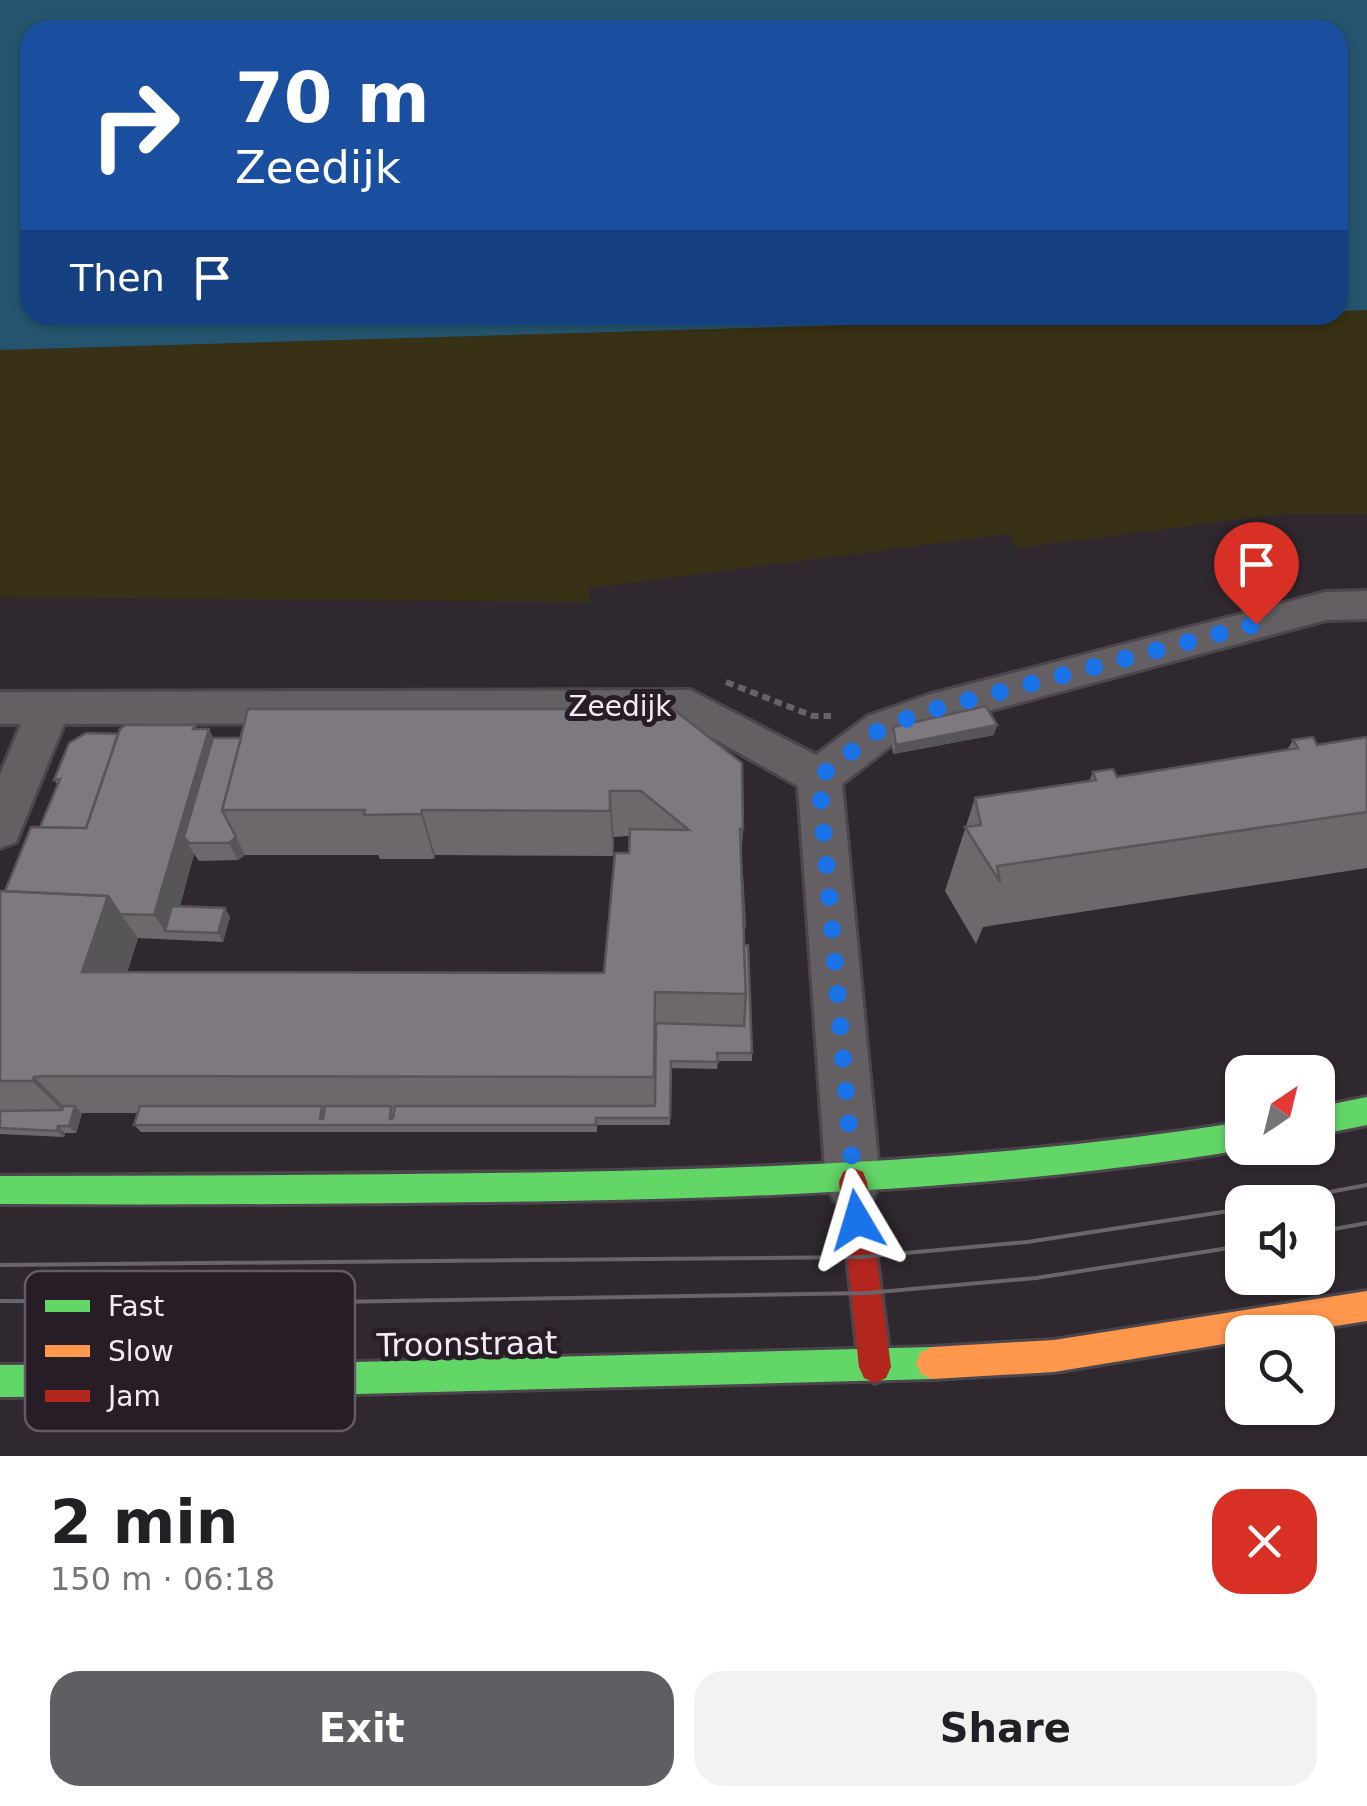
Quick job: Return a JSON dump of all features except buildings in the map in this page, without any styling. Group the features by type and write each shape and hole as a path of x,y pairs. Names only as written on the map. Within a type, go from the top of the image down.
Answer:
{"street":[{"path":"876,1367 852,1182 819,777 882,728 928,711 1326,606 1367,606"},
{"name":"Zeedijk","path":"0,708 690,706 819,777"},
{"path":"0,828 48,708"},
{"path":"1335,1118 1367,1112"},
{"path":"0,1190 350,1191 852,1182 1009,1169 1225,1138"},
{"name":"Troonstraat","path":"355,1378 876,1367 1054,1356 1367,1306"},
{"name":"Troonstraat","path":"0,1381 25,1381"}],"sand":[{"path":"1367,310 1367,514 1282,514 1016,548 1010,534 589,588 589,602 0,597 0,350 849,325 1348,325 1348,311"}],"water":[{"path":"0,0 1367,0 1367,310 1348,311 1348,20 20,20 20,325 849,325 0,350"}],"tram line":[{"path":"1335,1191 1367,1185"},
{"path":"0,1265 862,1257 1027,1242 1225,1212"},
{"path":"1335,1229 1367,1223"},
{"path":"355,1302 867,1293 1036,1278 1225,1249"},
{"path":"0,1301 25,1301"}],"traffic: fast":[{"path":"1335,1118 1367,1111"},
{"path":"0,1190 667,1185 832,1179 1078,1160 1225,1139"},
{"path":"355,1378 932,1363"},
{"path":"0,1381 25,1381"}],"traffic: slow":[{"path":"932,1363 1054,1356 1367,1306"}],"traffic: jam":[{"path":"853,1182 875,1367"}],"route":[{"path":"857,1220 819,777 882,728 928,711 1256,624"}]}
